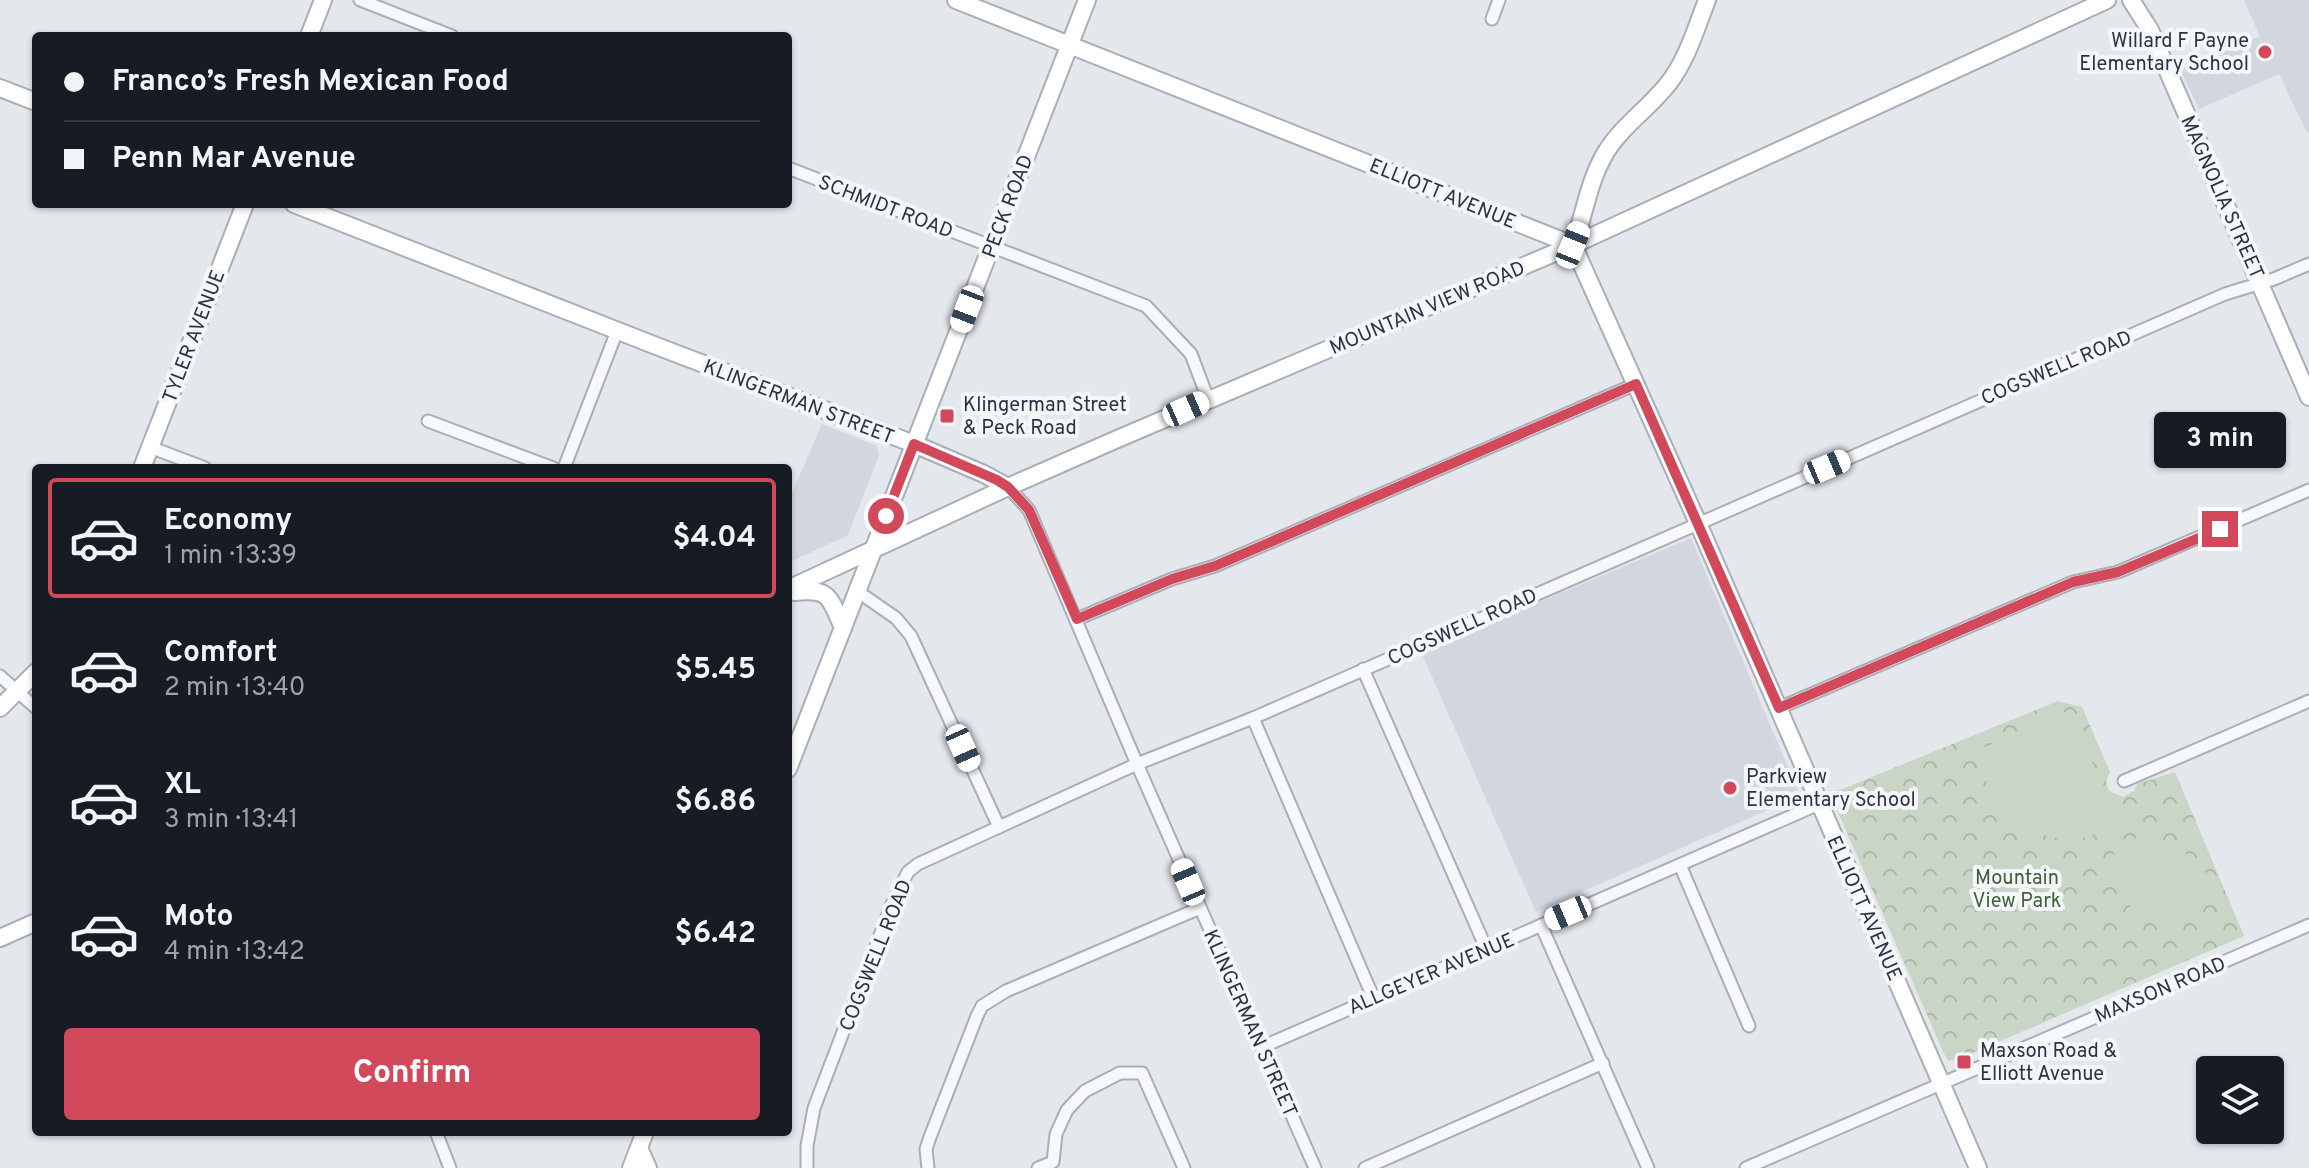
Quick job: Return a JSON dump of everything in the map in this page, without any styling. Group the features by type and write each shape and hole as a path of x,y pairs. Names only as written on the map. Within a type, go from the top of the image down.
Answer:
{"street":[{"path":"311,32 323,0"},
{"path":"360,0 442,32"},
{"name":"ELLIOTT AVENUE","path":"956,0 1573,245 1698,523 1978,1168"},
{"name":"PECK ROAD","path":"792,759 1087,0"},
{"path":"1492,19 1499,0"},
{"path":"1573,245 1583,220 1593,175 1626,126 1668,84 1678,69 1707,0"},
{"name":"MOUNTAIN VIEW ROAD","path":"792,589 1008,487 1573,245 2107,0"},
{"name":"MAGNOLIA STREET","path":"2131,0 2150,30 2309,397"},
{"path":"0,88 32,100"},
{"name":"SCHMIDT ROAD","path":"792,170 1146,306 1191,354 1208,399"},
{"name":"TYLER AVENUE","path":"144,464 243,208"},
{"name":"KLINGERMAN STREET","path":"304,208 914,444 1008,487 1029,510 1315,1168"},
{"name":"COGSWELL ROAD","path":"807,1168 807,1146 814,1108 901,883 918,864 1137,764 1253,718 2225,294 2309,264"},
{"path":"566,464 617,331"},
{"path":"1077,619 1172,579 1215,566 1636,384"},
{"path":"428,421 542,464"},
{"path":"150,447 195,464"},
{"path":"1779,708 2073,582 2118,572 2309,490"},
{"path":"792,591 814,590 828,597 843,628"},
{"path":"857,591 896,618 911,636 999,827"},
{"path":"1363,669 1486,948"},
{"path":"0,676 32,705"},
{"path":"0,708 32,676"},
{"path":"2124,781 2309,701"},
{"path":"1253,718 1373,997"},
{"name":"ALLGEYER AVENUE","path":"1262,1047 1819,804"},
{"path":"1680,865 1749,1026"},
{"path":"928,1168 926,1149 930,1137 982,1006 1006,991 1200,908"},
{"path":"0,938 32,924"},
{"path":"1541,925 1648,1168"},
{"name":"MAXSON ROAD","path":"1753,1167 2309,925"},
{"path":"1365,1168 1603,1063"},
{"path":"1038,1168 1055,1165 1056,1134 1067,1110 1085,1091 1120,1073 1142,1073 1184,1168"},
{"path":"438,1136 450,1168"},
{"path":"631,1168 642,1140"},
{"path":"642,1140 648,1168"}],"shaded area":[{"name":"Willard F Payne Elementary School","path":"2244,0 2309,0 2307,133 2279,74 2199,109 2180,69 2260,36"},
{"path":"822,424 877,446 879,455 848,535 792,561 792,493"},
{"path":"1691,538 1799,793 1795,798 1536,912 1421,652"}],"green space":[{"name":"Mountain View Park","path":"2058,701 2082,707 2110,772 2106,782 2109,791 2123,797 2134,791 2137,784 2175,772 2244,936 1949,1061 1830,794"},
{"path":"2066,712 2078,717 2090,747 2092,762 2121,826 2080,839 2024,831 1999,809 1973,751 2026,732"},
{"path":"2133,838 2164,843 2187,854 2205,873 2221,900 2136,925 2110,841"}],"place":[{"name":"Willard F Payne Elementary School","path":"2265,52"},
{"name":"Klingerman Street & Peck Road","path":"947,416"},
{"name":"Parkview Elementary School","path":"1730,788"},
{"name":"Maxson Road & Elliott Avenue","path":"1964,1062"}],"route":[{"path":"886,516 914,444 997,480 1008,487 1029,510 1077,619 1172,579 1215,566 1636,384 1779,708 2073,582 2118,572 2220,529"}]}
